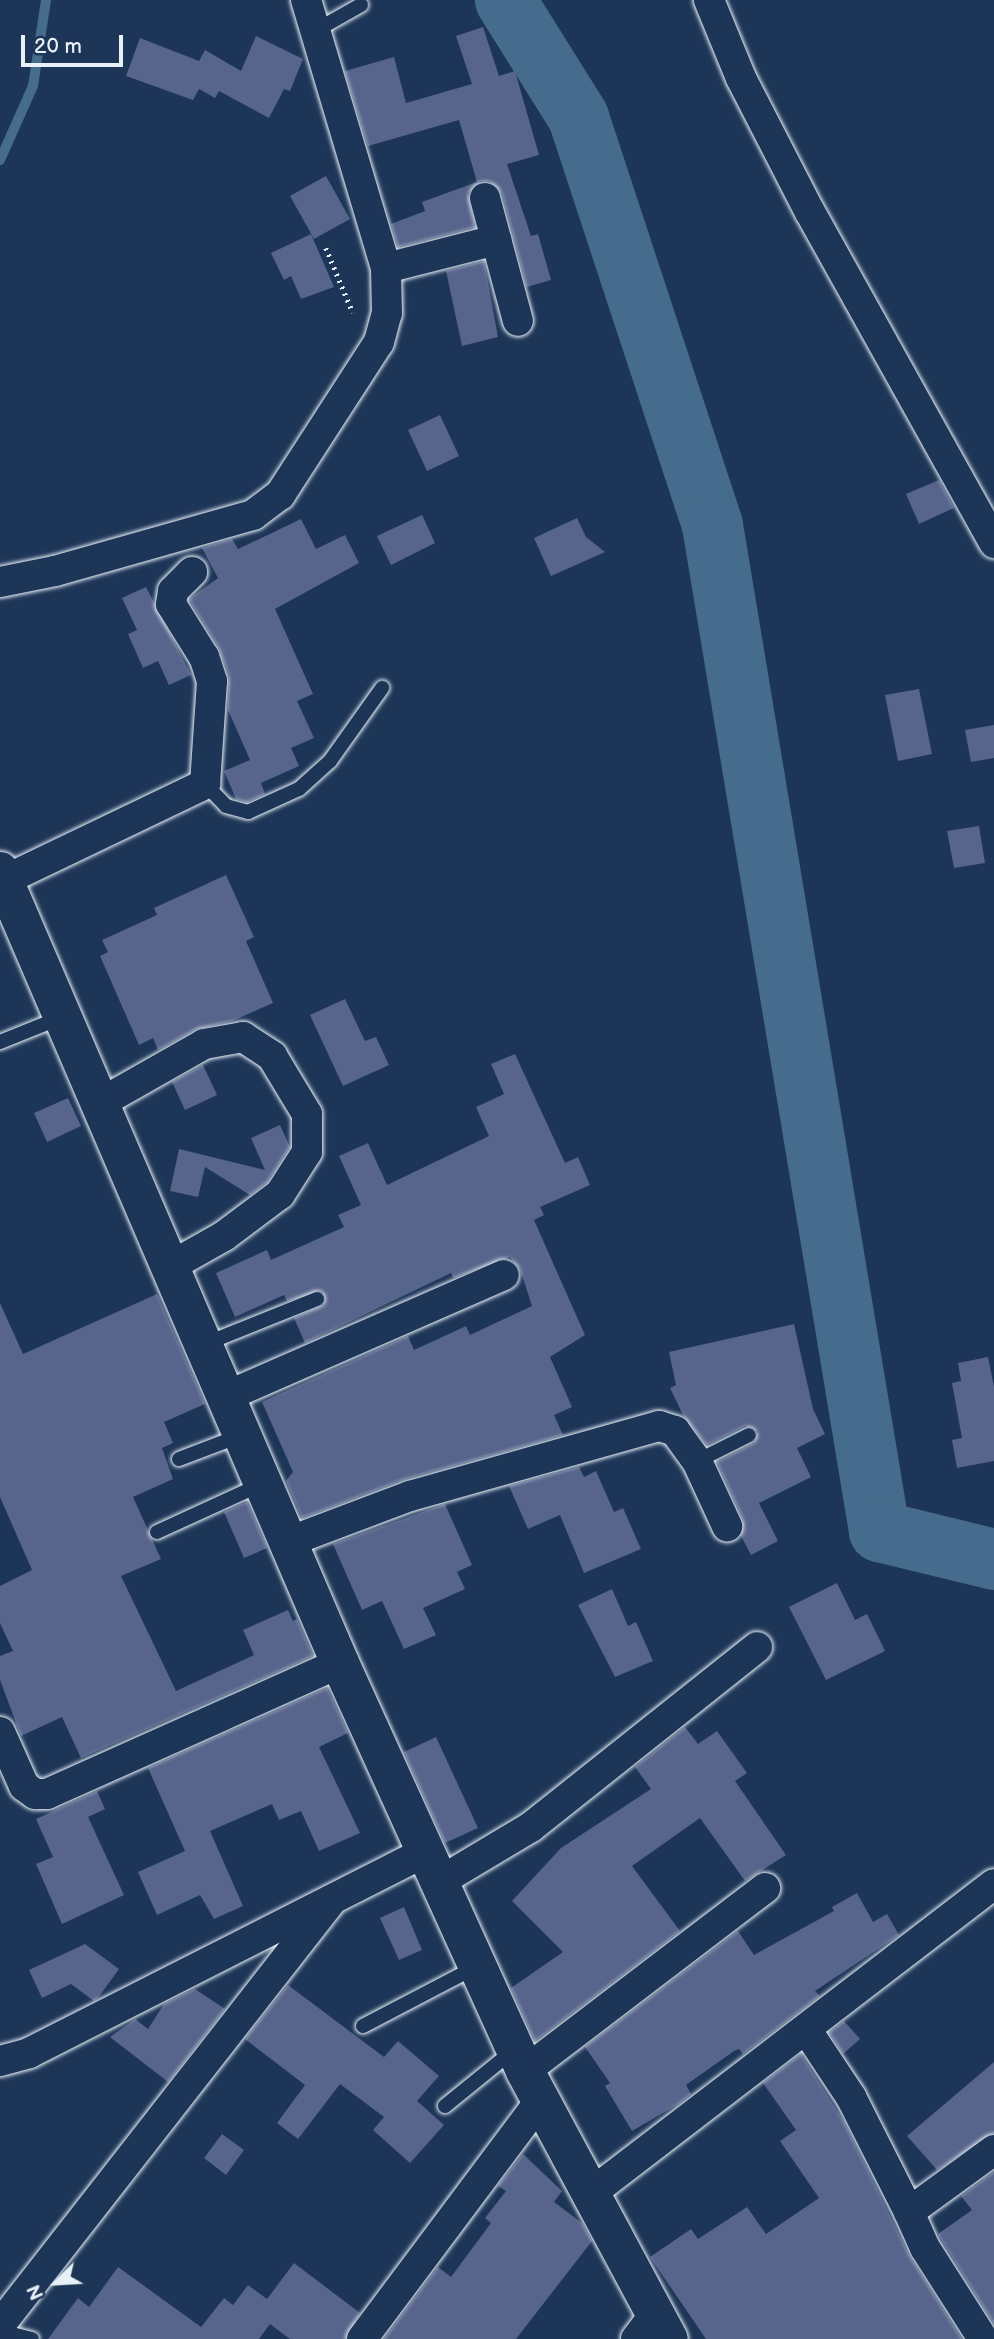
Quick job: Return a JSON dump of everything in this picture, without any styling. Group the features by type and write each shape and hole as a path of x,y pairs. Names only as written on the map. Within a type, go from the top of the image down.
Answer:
{"street":[{"path":"0,582 55,571 253,515 281,495 379,342 387,313 386,268 306,0"},
{"path":"709,0 741,78 810,212 994,543"},
{"path":"485,198 518,321"},
{"path":"386,268 496,240"},
{"path":"192,572 173,591 171,604 204,657 212,681 205,784 2,875 102,1102 340,1663 527,2074 590,2194 653,2331"},
{"path":"102,1102 204,1044 243,1037 272,1056 307,1114 307,1152 280,1194 224,1236 171,1266"},
{"path":"227,1396 504,1275"},
{"path":"288,1542 410,1496 635,1430 659,1426 675,1431 697,1461 727,1526"},
{"path":"0,2061 29,2053 331,1901 433,1867 531,1827 757,1647"},
{"path":"0,1732 24,1786 35,1794 47,1794 340,1663"},
{"path":"590,2194 993,1887"},
{"path":"362,2339 527,2074 765,1888"},
{"path":"0,2325 331,1901"},
{"path":"806,2029 857,2107 925,2248 983,2339"},
{"path":"909,2212 994,2150"}],"lane":[{"path":"315,31 361,5"},
{"path":"205,784 226,807 247,812 299,789 330,761 382,688"},
{"path":"0,1042 64,1016"},
{"path":"205,1345 317,1299"},
{"path":"179,1459 243,1434"},
{"path":"697,1461 748,1435"},
{"path":"157,1532 264,1483"},
{"path":"363,2026 478,1966"},
{"path":"445,2106 527,2074"},
{"path":"0,2331 32,2339"}],"path":[{"path":"326,248 355,317 364,365"}],"building":[{"path":"483,27 499,76 515,71 539,155 507,164 531,236 538,234 551,280 527,287 502,193 490,181 480,181 468,193 475,227 398,247 391,224 425,211 422,202 477,182 459,120 368,146 345,71 394,57 406,103 472,84 456,36"},
{"path":"256,36 303,59 290,91 284,89 269,118 219,91 215,98 199,89 193,100 126,76 140,38 199,61 205,50 241,71"},
{"path":"326,176 350,219 314,239 290,196"},
{"path":"311,234 334,287 301,299 291,276 284,280 271,253"},
{"path":"484,261 498,337 462,346 446,271"},
{"path":"440,415 459,456 427,471 408,430"},
{"path":"939,480 954,508 919,524 906,494"},
{"path":"422,515 435,543 391,565 377,536"},
{"path":"577,518 586,537 605,552 551,576 534,538"},
{"path":"301,519 316,549 345,535 359,563 275,609 313,694 297,701 314,738 291,748 299,766 261,783 265,794 247,802 236,799 224,771 250,760 228,710 229,675 219,648 189,599 218,578 202,548 232,539 238,549"},
{"path":"146,587 191,675 169,685 158,661 143,668 128,634 137,630 122,598"},
{"path":"919,689 932,754 898,761 885,695"},
{"path":"994,725 994,758 971,762 965,730"},
{"path":"979,826 985,863 954,868 947,831"},
{"path":"226,875 254,937 246,941 273,1003 232,1021 196,1029 158,1050 153,1038 139,1045 100,956 108,952 102,940 157,915 154,908"},
{"path":"345,999 365,1041 376,1037 389,1065 343,1086 310,1015"},
{"path":"515,1054 565,1163 578,1157 590,1185 540,1207 544,1215 534,1220 585,1335 550,1357 572,1407 554,1415 563,1435 405,1479 302,1518 286,1481 293,1472 262,1402 408,1336 414,1350 466,1326 470,1335 532,1306 520,1269 510,1257 453,1278 451,1273 305,1343 294,1318 324,1305 322,1291 287,1301 284,1295 235,1317 216,1273 267,1250 271,1260 344,1227 338,1215 361,1205 339,1156 368,1143 387,1185 489,1136 476,1107 504,1094 491,1064"},
{"path":"203,1065 217,1095 185,1110 172,1082"},
{"path":"68,1098 81,1126 47,1142 34,1113"},
{"path":"280,1125 290,1147 267,1182 250,1195 205,1167 198,1197 170,1191 179,1149 265,1170 251,1138"},
{"path":"157,1294 205,1404 164,1422 173,1443 162,1448 173,1479 133,1497 161,1559 121,1576 176,1691 254,1655 243,1630 288,1610 293,1621 297,1619 313,1656 81,1758 62,1717 21,1736 0,1680 0,1656 13,1651 0,1623 0,1586 32,1570 0,1497 0,1303 23,1354"},
{"path":"794,1324 813,1409 825,1434 797,1448 811,1477 759,1503 778,1541 751,1555 741,1536 743,1519 717,1462 754,1443 758,1431 745,1426 707,1445 684,1417 670,1388 676,1385 669,1352"},
{"path":"988,1357 994,1387 994,1461 957,1468 952,1440 962,1438 952,1383 961,1381 958,1363"},
{"path":"579,1467 584,1477 596,1471 614,1512 623,1508 641,1549 584,1573 560,1515 528,1529 509,1486"},
{"path":"247,1502 267,1548 244,1558 224,1512"},
{"path":"445,1504 472,1565 457,1572 465,1589 423,1608 436,1635 404,1649 382,1601 362,1610 333,1544"},
{"path":"837,1583 855,1620 867,1614 885,1651 826,1680 789,1607"},
{"path":"612,1589 628,1626 636,1622 653,1661 615,1677 578,1605"},
{"path":"327,1688 348,1733 319,1747 360,1833 319,1851 301,1811 279,1820 272,1804 210,1831 243,1906 214,1919 200,1895 157,1915 138,1872 185,1851 148,1768"},
{"path":"685,1727 698,1744 717,1731 747,1773 735,1781 786,1855 745,1881 700,1818 632,1866 680,1931 535,2041 511,1988 563,1952 512,1901 561,1848 651,1789 635,1767"},
{"path":"436,1737 478,1828 445,1843 404,1752"},
{"path":"97,1791 105,1809 88,1817 124,1895 62,1924 36,1864 53,1857 36,1819"},
{"path":"857,1893 873,1922 887,1914 899,1935 815,1991 820,1996 743,2054 739,2049 734,2051 686,2085 691,2094 680,2103 632,2131 605,2086 610,2083 585,2047 738,1931 754,1955 834,1911 832,1907"},
{"path":"404,1907 422,1950 399,1960 380,1918"},
{"path":"85,1944 119,1969 98,1998 94,2001 71,1984 42,1998 29,1970"},
{"path":"288,1985 384,2057 398,2041 439,2076 417,2101 444,2125 410,2163 373,2130 384,2117 340,2084 298,2139 277,2123 305,2085 245,2039"},
{"path":"195,1989 225,2009 168,2082 110,2037 135,2019 148,2029 164,2004"},
{"path":"844,2021 860,2039 843,2054 829,2032"},
{"path":"801,2054 844,2122 910,2257 962,2339 706,2339 650,2257 691,2229 698,2239 747,2207 766,2234 819,2198 780,2141 796,2130 763,2083"},
{"path":"994,2062 994,2133 937,2170 907,2136"},
{"path":"222,2134 244,2150 226,2175 204,2158"},
{"path":"523,2154 562,2191 554,2202 582,2223 592,2241 516,2339 384,2339 438,2267 451,2277 491,2223 485,2218 506,2191 498,2186"},
{"path":"994,2172 994,2324 938,2234 972,2210 961,2196"},
{"path":"294,2263 360,2313 345,2339 290,2339 270,2324 259,2339 48,2339 78,2298 89,2307 118,2267 201,2327 224,2298 233,2305 248,2285 267,2299"}],"waterway":[{"path":"0,160 33,86 46,0"},
{"path":"505,0 578,117 712,525 879,1531 994,1559"}]}
